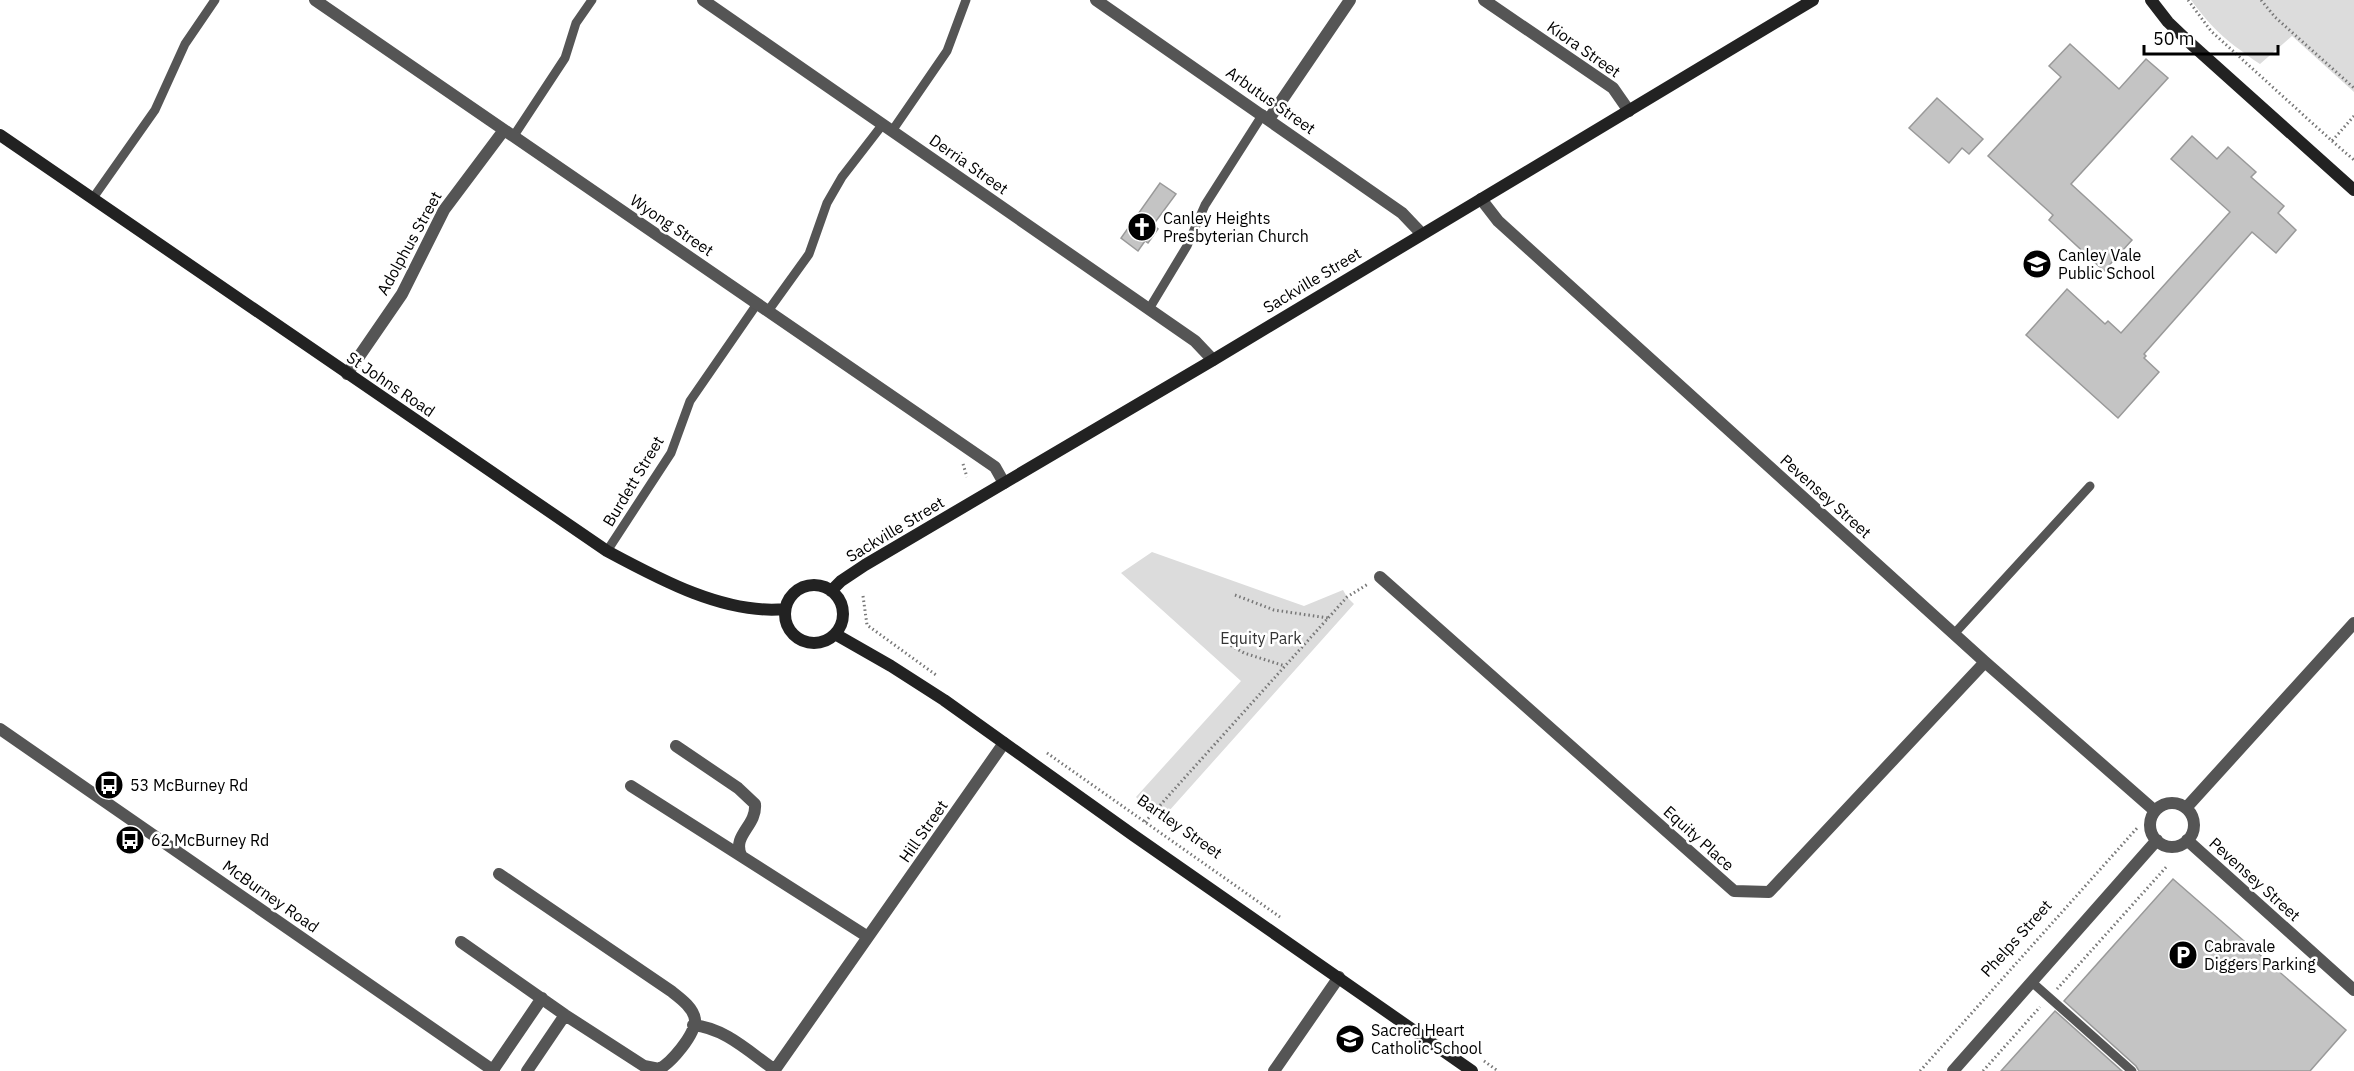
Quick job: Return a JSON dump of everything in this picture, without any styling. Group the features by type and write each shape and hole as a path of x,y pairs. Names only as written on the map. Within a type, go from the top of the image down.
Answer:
{"main road":[{"name":"Sackville Street","path":"831,591 841,580 865,565 1213,360 1813,0"},
{"path":"2151,0 2182,36 2354,190"},
{"name":"St Johns Road","path":"0,135 608,551 651,575 730,605 768,611 785,609"},
{"path":"803,587 822,587 831,591 838,598 843,616 835,634 819,643 809,643 801,640 788,627 785,609 788,600 803,587"},
{"name":"Bartley Street","path":"835,634 891,666 1004,743 1472,1071"}],"street":[{"name":"Wyong Street","path":"315,0 995,467 1004,483"},
{"name":"Derria Street","path":"703,0 1200,344 1213,360"},
{"name":"Arbutus Street","path":"1096,0 1402,213 1421,234"},
{"path":"1266,117 1350,0"},
{"name":"Kiora Street","path":"1484,0 1612,88 1629,111"},
{"name":"Adolphus Street","path":"347,374 402,294 444,210 509,133"},
{"name":"Pevensey Street","path":"1481,199 1498,221 1985,662 2155,811"},
{"name":"Equity Place","path":"1380,577 1734,891 1769,892 1985,662"},
{"path":"2186,808 2354,623"},
{"name":"McBurney Road","path":"0,729 494,1071 542,998"},
{"name":"Hill Street","path":"775,1070 1004,743"},
{"path":"676,746 738,788 755,804 756,814 740,839 738,848 741,855"},
{"path":"631,786 868,937"},
{"path":"2166,804 2186,808 2194,824 2187,840 2176,846 2162,844 2157,840 2150,830 2151,817 2155,811 2166,804"},
{"path":"1953,1071 2157,840"},
{"name":"Pevensey Street","path":"2187,840 2354,990"},
{"path":"461,942 565,1015 644,1066 659,1069 668,1064 683,1046 695,1020 689,1007 671,991 500,874"},
{"path":"1274,1071 1339,977"},
{"path":"527,1071 565,1015"},
{"path":"693,1025 708,1026 724,1033 775,1070"}],"lane":[{"path":"93,198 155,110 185,44 215,0"},
{"name":"Adolphus Street","path":"509,133 565,58 576,23 592,0"},
{"name":"Burdett Street","path":"608,551 671,453 690,401 762,308 809,254 827,203 842,177 887,128 947,51 966,0"},
{"path":"1149,309 1187,246 1204,205 1266,117"},
{"path":"1954,634 2090,486"},
{"path":"2032,983 2132,1071"}],"path":[{"path":"2188,0 2211,31 2354,160"},
{"path":"2261,0 2275,17 2354,88"},
{"path":"2332,141 2354,116"},
{"path":"963,464 967,477"},
{"path":"1145,822 1347,597 1380,577"},
{"path":"1235,595 1274,610 1328,618"},
{"path":"862,596 867,625 936,675"},
{"path":"1223,641 1244,653 1285,666"},
{"name":"Bartley Street","path":"1039,747 1287,922"},
{"name":"Phelps Street","path":"1920,1071 2138,827"},
{"path":"1983,1071 2168,865"},
{"path":"1476,1055 1498,1071"}],"green space":[{"path":"2191,0 2354,0 2354,92 2292,36 2260,64 2222,35"},
{"name":"Equity Park","path":"1152,552 1304,606 1343,590 1354,604 1160,821 1136,797 1241,681 1121,573"}],"building":[{"path":"2070,44 2119,89 2146,59 2168,78 2071,184 2132,240 2104,271 2049,220 2053,215 1988,156 2061,77 2049,66"},
{"path":"1937,98 1983,139 1969,154 1962,148 1949,163 1909,128"},
{"path":"2192,136 2217,159 2228,147 2256,172 2251,177 2284,206 2278,213 2296,230 2276,253 2252,232 2144,354 2146,356 2144,358 2159,372 2118,418 2026,335 2067,289 2105,324 2108,321 2121,333 2230,212 2171,159"},
{"name":"Canley Heights Presbyterian Church","path":"1160,183 1176,194 1153,225 1158,229 1148,243 1145,241 1138,251 1121,238"},
{"name":"Cabravale Diggers Parking","path":"2173,879 2346,1030 2310,1071 2139,1071 2064,1001"},
{"path":"2055,1011 2122,1071 2001,1071"}],"place":[{"name":"Canley Heights Presbyterian Church","path":"1142,227"},
{"name":"Canley Vale Public School","path":"2037,264"},
{"name":"53 McBurney Rd","path":"109,785"},
{"name":"62 McBurney Rd","path":"130,840"},
{"name":"Cabravale Diggers Parking","path":"2183,955"},
{"name":"Sacred Heart Catholic School","path":"1350,1039"}]}
